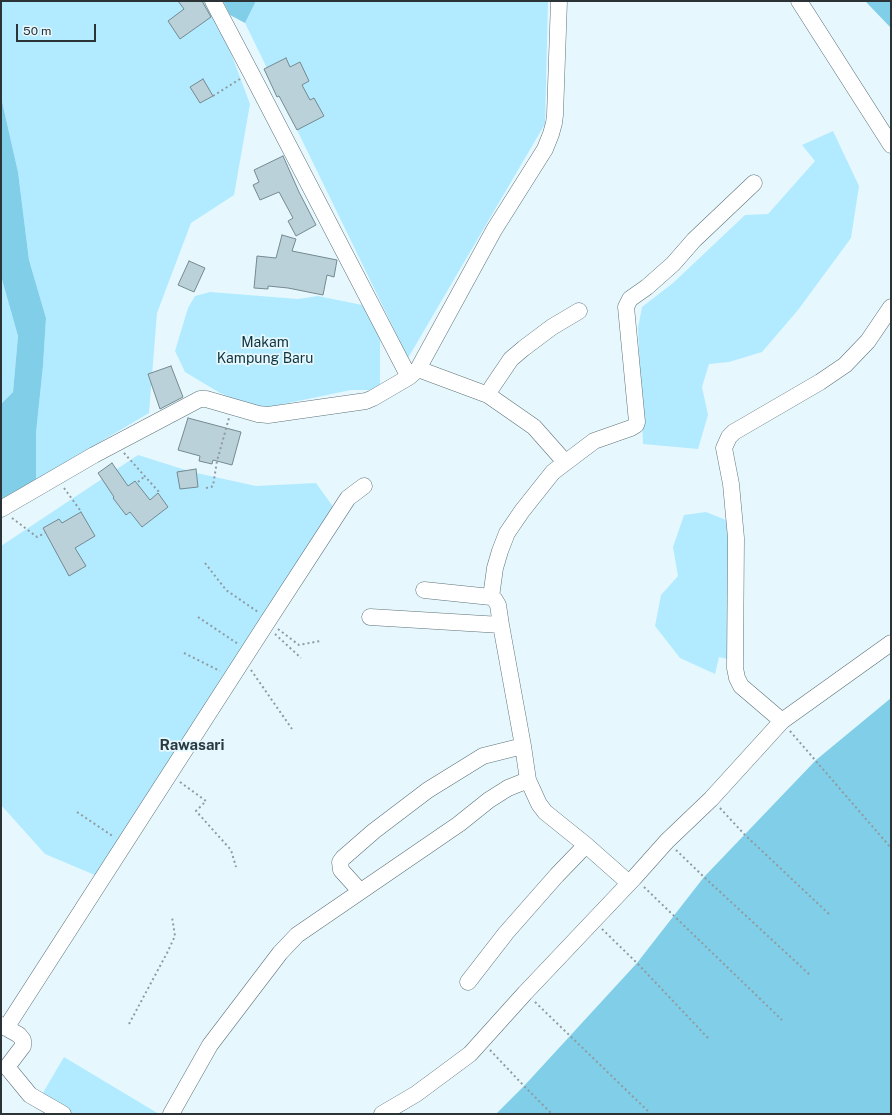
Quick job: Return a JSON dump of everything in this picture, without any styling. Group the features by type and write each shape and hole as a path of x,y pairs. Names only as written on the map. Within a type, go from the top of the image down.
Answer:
{"street":[{"path":"213,1 414,373 488,395 534,427 565,462"},
{"path":"4,512 57,477 200,399 206,399 258,414 268,415 366,401 414,373 494,230 545,149 551,134 555,115 559,1"},
{"path":"799,1 891,145"},
{"path":"491,597 495,568 507,533 522,511 553,472 594,441 636,425 637,422 626,307 630,299 674,264 694,240 754,183"},
{"path":"782,721 741,686 736,673 736,538 731,484 724,448 729,437 734,432 820,382 845,365 868,341 891,307"},
{"path":"488,395 492,386 511,360 552,327 579,311"},
{"path":"63,1114 30,1095 4,1067 23,1046 19,1035 4,1027 125,844 348,498 364,486"},
{"path":"424,590 491,597 495,600 498,605 528,780 539,804 545,812 632,880"},
{"path":"370,617 501,625"},
{"path":"382,1114 422,1090 470,1054 667,841 710,799 782,721 891,643"},
{"path":"360,892 342,870 340,862 343,858 374,831 440,782 483,756 523,746"},
{"path":"171,1114 210,1044 280,953 297,935 459,824 488,800 508,788 528,780"},
{"path":"468,982 506,933 557,875 586,845"}],"path":[{"path":"213,96 251,73"},
{"path":"206,488 213,486 217,461 232,406"},
{"path":"115,444 159,492"},
{"path":"138,482 145,476"},
{"path":"57,477 80,510"},
{"path":"4,512 37,537 45,533"},
{"path":"205,563 226,590 299,645 320,641"},
{"path":"198,617 246,655 292,729"},
{"path":"267,622 301,658"},
{"path":"184,653 232,677"},
{"path":"782,721 891,848"},
{"path":"170,774 206,801 196,811 231,850 236,867"},
{"path":"710,799 744,834 830,915"},
{"path":"77,812 125,844"},
{"path":"667,841 810,975"},
{"path":"632,880 782,1020"},
{"path":"129,1024 175,936 172,917"},
{"path":"594,921 637,963 708,1038"},
{"path":"525,993 652,1114"},
{"path":"482,1042 552,1114"}],"green space":[{"path":"1,1 206,1 225,37 250,104 234,195 191,223 157,313 149,413 36,480 36,433 46,318 29,260 18,172 1,97"},
{"path":"256,1 548,1 545,124 408,358 245,23"},
{"path":"833,131 859,186 851,238 798,310 762,352 729,362 709,364 702,387 708,415 698,449 643,444 638,328 642,307 673,283 745,215 768,214 815,161 802,145"},
{"path":"1,276 18,336 13,392 1,404"},
{"name":"Makam Kampung Baru","path":"210,292 298,299 318,296 367,306 380,335 380,384 371,390 351,390 269,407 248,405 220,393 185,372 175,351 188,308 195,296"},
{"path":"138,455 192,472 256,486 316,483 339,515 109,881 45,854 1,805 1,546"},
{"path":"706,512 731,522 732,660 719,657 715,674 680,658 655,626 661,595 678,576 673,547 684,515"},
{"path":"64,1057 159,1114 72,1114 41,1096"}],"shaded area":[{"path":"223,1 256,1 245,23 230,15"},
{"path":"865,1 891,1 891,28 867,3"},
{"path":"1,97 18,172 29,260 46,318 36,433 36,480 1,499 1,404 13,392 18,336 1,276"},
{"path":"891,698 891,1114 496,1114 524,1086 637,963 704,877 816,760"}],"building":[{"path":"178,1 202,1 211,17 180,39 168,21 184,9"},
{"path":"286,58 290,67 300,62 309,81 302,85 310,100 314,98 324,116 297,130 279,96 277,97 264,69"},
{"path":"203,79 213,96 200,103 190,87"},
{"path":"283,156 316,225 296,236 288,221 293,218 279,192 260,200 253,185 259,182 254,170"},
{"path":"282,235 296,239 292,251 337,260 334,277 327,275 323,295 288,288 268,286 268,289 254,288 257,256 276,258"},
{"path":"189,261 205,268 194,292 178,285"},
{"path":"171,366 183,397 160,409 148,374"},
{"path":"188,418 241,432 232,465 213,460 212,464 199,461 200,456 178,450"},
{"path":"112,463 128,486 135,481 150,500 158,493 168,507 142,527 130,512 126,515 113,498 114,497 98,473"},
{"path":"196,469 198,487 180,489 177,472"},
{"path":"81,512 95,536 75,548 86,566 69,576 43,528 59,519 62,523"}],"district":[{"name":"Rawasari","path":"192,745"}]}
